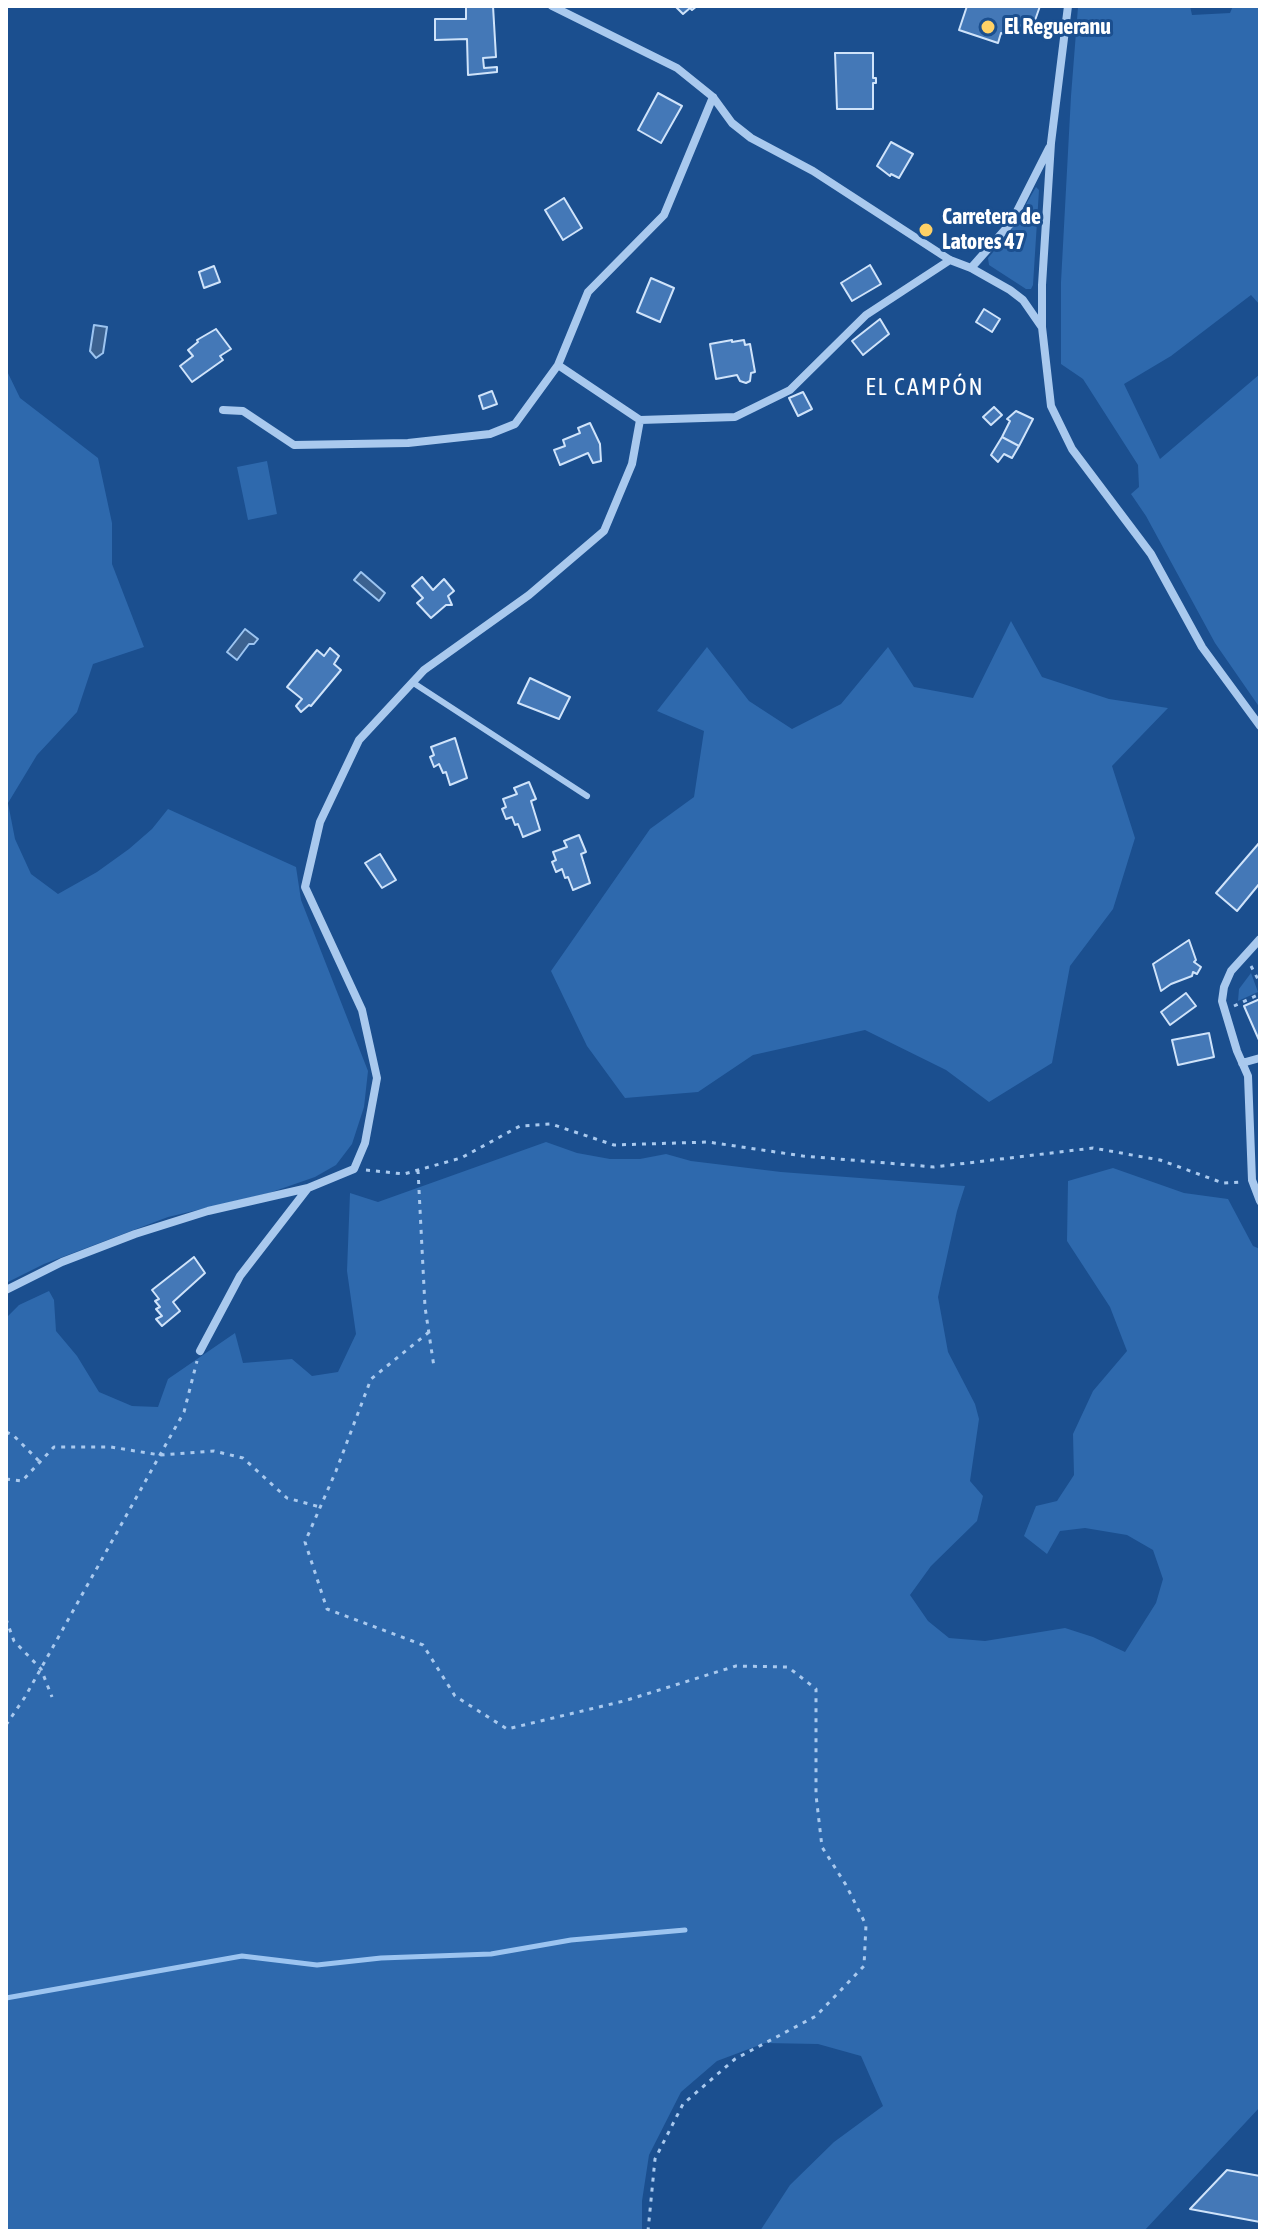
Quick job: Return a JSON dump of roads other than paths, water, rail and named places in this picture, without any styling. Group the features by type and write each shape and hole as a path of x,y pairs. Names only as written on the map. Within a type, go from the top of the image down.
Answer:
{"street":[{"path":"552,6 677,68 713,97 732,123 751,138 813,171 950,260 971,268 1023,300 1042,327"},
{"path":"1068,6 1051,143 1042,285 1042,327 1051,406 1072,449 1151,554 1202,647 1260,726"},
{"path":"223,410 243,411 294,445 408,443 490,434 515,424 558,365 588,292 664,215 713,97"},
{"path":"971,268 1011,223 1051,143"},
{"path":"558,365 640,420 735,417 790,390 866,315 950,260"},
{"path":"6,1290 62,1262 135,1234 208,1211 308,1188 354,1169 365,1143 377,1078 362,1010 305,887 320,822 359,740 412,682 424,670 529,595 604,531 632,464 640,420"},
{"path":"1260,939 1231,971 1222,1001 1248,1076 1252,1180 1260,1201"},
{"path":"1242,1063 1260,1058"},
{"path":"200,1351 240,1276 308,1188"}],"lane":[{"path":"412,682 587,796"}],"waterway":[{"path":"6,1998 242,1956 317,1965 381,1958 491,1954 571,1940 685,1930"}],"place":[{"name":"El Regueranu","path":"988,27"},
{"name":"Carretera de Latores 47","path":"926,230"}],"district":[{"name":"EL CAMPÓN","path":"925,387"}]}
